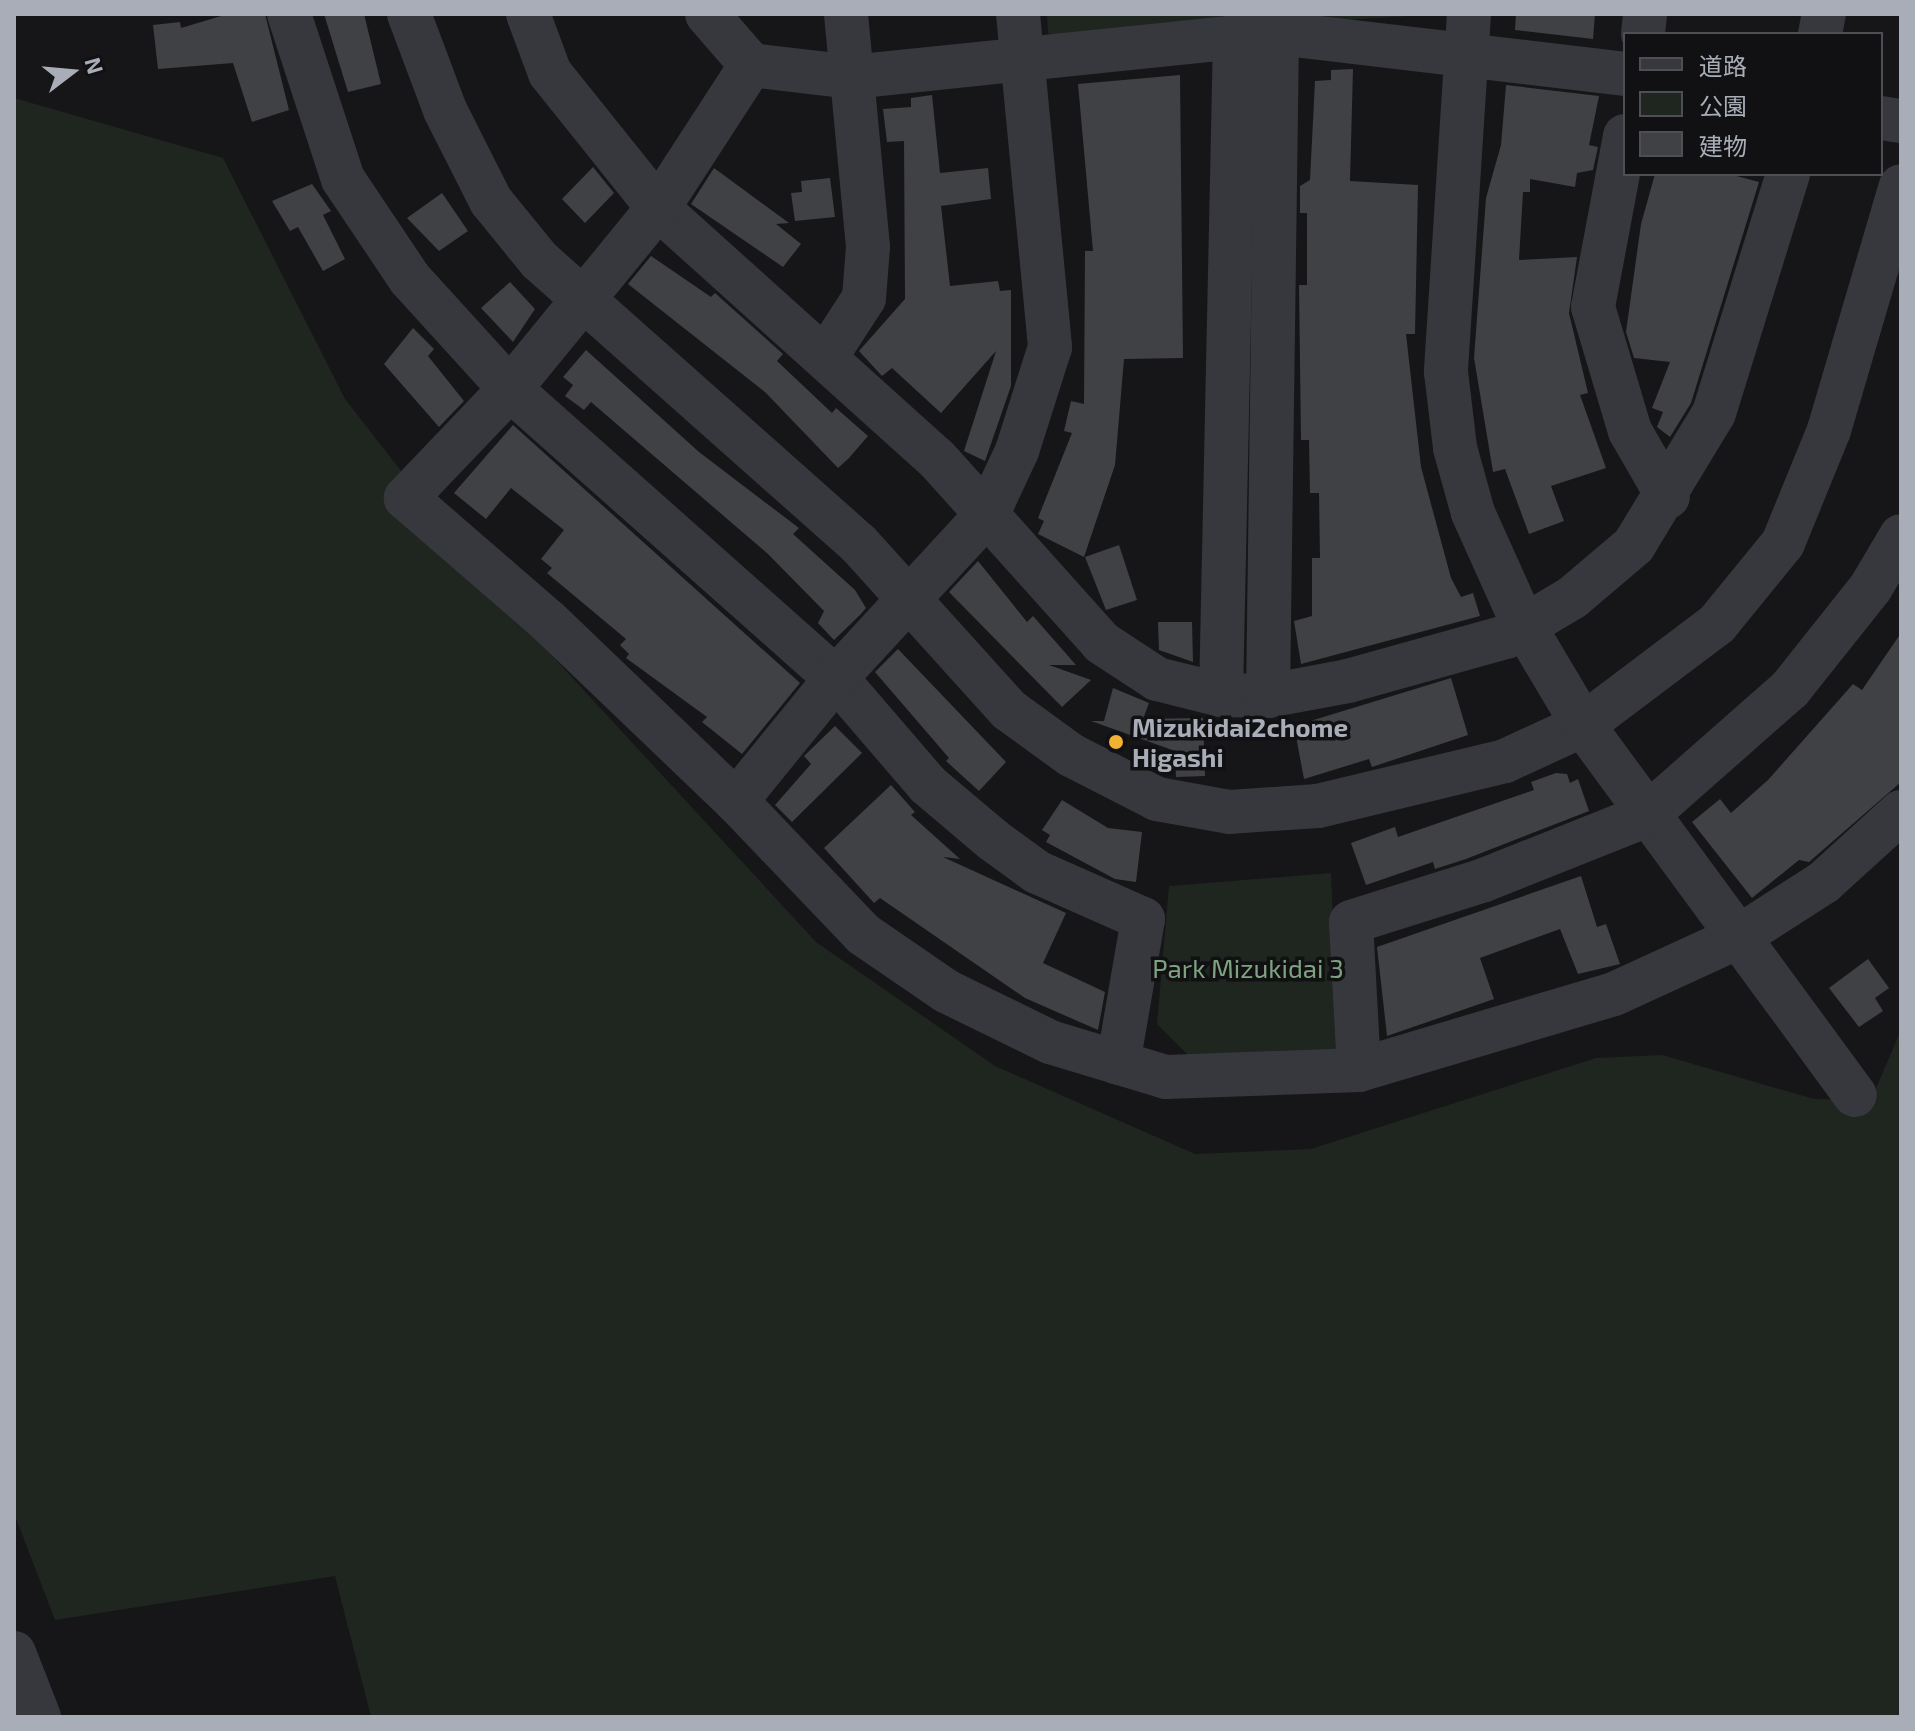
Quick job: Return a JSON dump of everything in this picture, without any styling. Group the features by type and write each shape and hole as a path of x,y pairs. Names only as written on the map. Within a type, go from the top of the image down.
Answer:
{"street":[{"path":"289,14 343,179 410,279 510,389 836,678 928,785 993,840 1037,872 1143,919 1118,1063"},
{"path":"409,14 445,110 491,201 539,260 858,543 1009,710 1071,755 1157,799 1229,812 1318,806 1505,761 1583,725 1717,624 1783,543 1829,430 1901,186"},
{"path":"528,14 550,73 658,208 827,355 988,513 1102,643 1157,679 1221,695 1268,696 1447,657 1506,637 1523,624 1573,597 1634,545 1668,497 1714,413 1787,176"},
{"path":"707,14 751,65 851,77 1256,34 1467,33 1623,73"},
{"path":"827,355 864,298 868,247 846,14"},
{"path":"736,801 836,678 988,513 1017,451 1050,347 1018,14"},
{"path":"1467,33 1446,372 1455,448 1473,513 1523,624 1583,725 1855,1095"},
{"path":"1221,695 1256,34"},
{"path":"1256,34 1268,696"},
{"path":"751,65 658,208 582,297 510,389 406,498 548,621 736,801 875,942 946,991 1050,1042 1166,1077 1359,1070 1614,994 1740,936 1824,882 1901,812"},
{"path":"1623,147 1593,307 1630,431 1668,497"},
{"path":"1359,1070 1351,922 1484,880 1647,815 1790,689 1871,587 1901,536"},
{"path":"14,1653 39,1717"}],"green space":[{"path":"1047,14 1443,14 1062,37 1048,33"},
{"path":"14,98 223,158 345,399 509,609 816,942 995,1066 1195,1154 1311,1149 1596,1058 1662,1055 1814,1099 1871,1100 1901,1030 1901,1717 371,1717 335,1576 55,1620 14,1513"},
{"name":"Park Mizukidai 3","path":"1331,873 1339,1062 1195,1062 1157,1024 1169,886"}],"building":[{"path":"228,14 265,14 289,110 252,122 233,63 158,69 153,25 180,22 181,28"},
{"path":"324,14 364,14 381,84 348,92"},
{"path":"1516,14 1595,14 1593,39 1515,30"},
{"path":"1353,69 1350,181 1418,185 1415,334 1406,334 1421,467 1451,578 1461,597 1473,593 1480,616 1301,664 1294,621 1312,616 1312,558 1320,558 1319,493 1310,493 1309,440 1301,440 1299,285 1307,285 1307,213 1300,213 1300,186 1310,180 1315,81 1331,80 1331,70"},
{"path":"1180,75 1183,358 1124,359 1115,465 1084,557 1038,534 1044,521 1038,518 1072,433 1064,431 1071,401 1084,404 1085,251 1093,251 1078,84"},
{"path":"1506,85 1599,96 1589,145 1598,147 1593,170 1577,173 1575,187 1530,179 1530,192 1523,192 1519,260 1577,257 1569,313 1588,393 1580,395 1606,468 1551,486 1564,521 1529,534 1505,469 1493,472 1474,358 1486,198 1501,145"},
{"path":"932,95 940,173 988,168 991,199 941,206 950,286 998,281 1000,291 1011,290 1011,386 985,461 964,451 996,351 941,413 892,368 882,376 859,351 905,299 904,141 887,142 883,109 911,107 911,98"},
{"path":"593,167 614,193 585,223 562,199"},
{"path":"714,168 789,223 776,224 801,244 783,267 691,204"},
{"path":"1654,176 1736,176 1759,182 1691,403 1670,437 1657,427 1663,412 1652,408 1670,362 1634,358 1626,332 1641,224"},
{"path":"830,178 835,217 795,221 791,193 802,192 801,181"},
{"path":"312,184 331,211 323,215 345,259 323,271 298,227 290,231 272,201"},
{"path":"442,193 468,231 439,251 407,218"},
{"path":"651,256 711,297 715,293 783,354 777,361 832,413 836,408 868,436 849,458 838,468 765,392 628,284"},
{"path":"510,282 535,309 513,342 481,308"},
{"path":"413,328 434,349 428,356 464,401 439,427 384,364"},
{"path":"586,350 699,452 799,528 793,534 855,590 866,608 834,640 818,623 824,611 768,554 591,402 584,410 565,396 573,385 563,377"},
{"path":"513,425 800,683 742,754 702,722 707,717 626,658 629,654 620,645 626,639 547,573 552,568 541,559 564,530 511,488 486,519 454,493"},
{"path":"1119,545 1137,600 1106,610 1085,557"},
{"path":"978,561 1027,622 1033,616 1076,665 1049,665 1091,680 1062,707 949,592"},
{"path":"1158,622 1192,622 1193,662 1159,650"},
{"path":"1901,633 1901,782 1809,862 1799,860 1752,898 1692,822 1720,799 1731,813 1768,780 1853,684 1862,690"},
{"path":"898,649 1006,762 979,791 946,761 949,758 875,672"},
{"path":"1451,678 1468,735 1372,767 1369,759 1304,779 1294,726"},
{"path":"1113,688 1149,703 1143,719 1203,718 1205,776 1176,777 1175,751 1091,721 1104,721"},
{"path":"835,726 862,753 792,822 775,805 811,764 804,756"},
{"path":"1556,773 1567,774 1570,783 1578,779 1589,811 1466,859 1435,869 1433,862 1366,885 1351,843 1395,827 1398,837 1534,790 1531,782"},
{"path":"891,785 915,812 911,815 960,859 943,857 1066,913 1043,963 1105,992 1098,1030 1025,998 880,898 874,903 824,848"},
{"path":"1062,800 1108,828 1142,832 1136,882 1115,879 1046,842 1050,835 1042,830"},
{"path":"1581,876 1597,927 1606,924 1620,964 1578,974 1560,929 1480,958 1494,999 1387,1036 1377,947"},
{"path":"1868,959 1889,988 1875,998 1883,1011 1859,1027 1829,988"}],"place":[{"name":"Mizukidai2chome Higashi","path":"1116,742"}]}
